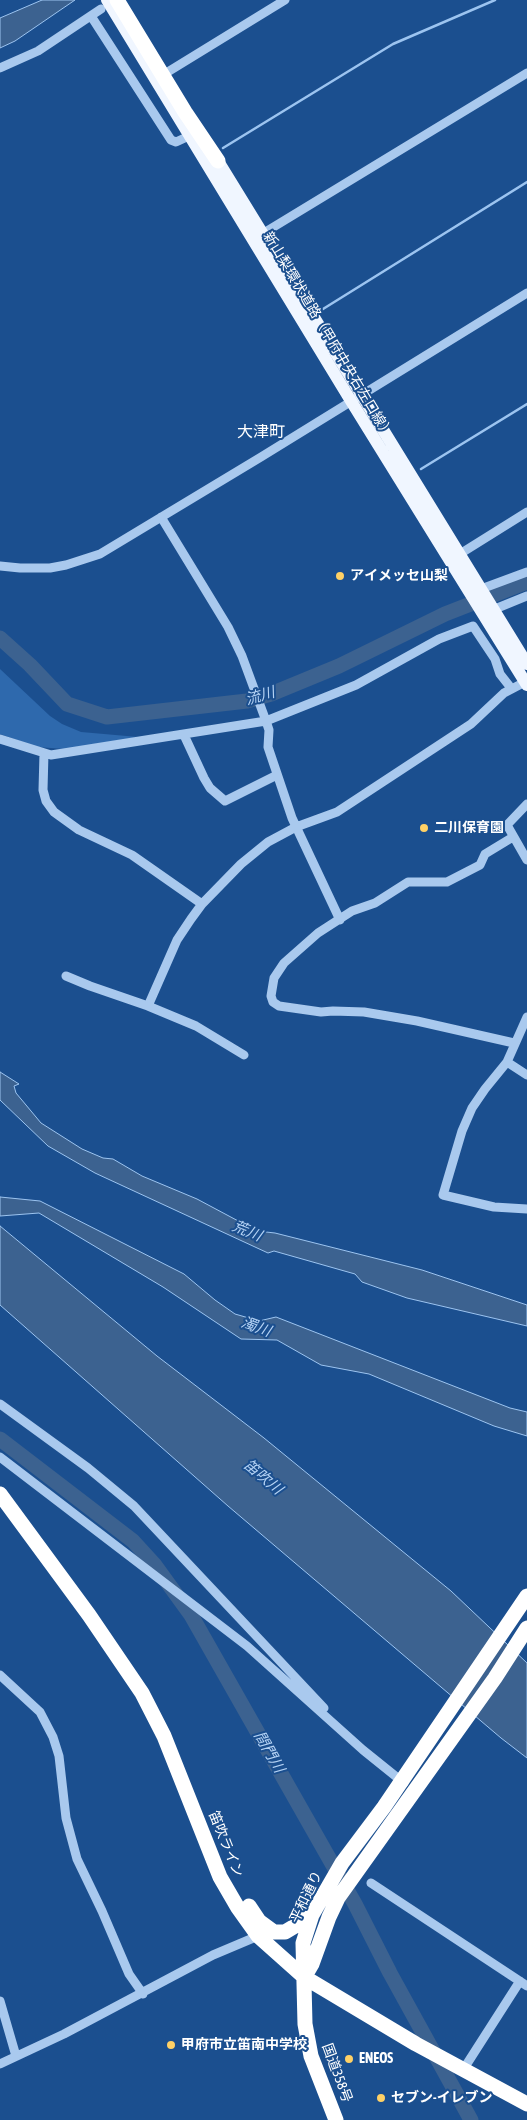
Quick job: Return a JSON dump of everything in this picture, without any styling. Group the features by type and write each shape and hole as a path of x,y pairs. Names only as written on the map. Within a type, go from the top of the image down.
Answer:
{"highway":[{"path":"117,0 185,112 218,161"},
{"name":"笛吹ライン","path":"0,1494 78,1599 142,1693 164,1736 187,1790 220,1877 238,1908 258,1936 304,1977 416,2044 527,2104"},
{"name":"平和通り","path":"304,1977 312,1964 329,1917 332,1890 342,1863 405,1777 527,1596"},
{"name":"平和通り","path":"332,1890 353,1876 495,1678 527,1628"},
{"path":"187,1790 236,1888 259,1920 274,1932 285,1932 300,1923 311,1903 332,1890"},
{"name":"国道358号","path":"304,1977 305,2024 311,2056 336,2120"}],"main road":[{"name":"新山梨環状道路（甲府中央右左口線）","path":"124,0 218,161 362,395 454,558"},
{"name":"新山梨環状道路（甲府中央右左口線）","path":"104,5 189,136 351,401 479,593 526,682"},
{"name":"新山梨環状道路（甲府中央右左口線）","path":"487,610 527,664"}],"street":[{"path":"166,73 285,0"},
{"path":"0,68 38,51 91,16 104,5"},
{"path":"91,16 171,140 176,142 189,136"},
{"path":"262,234 527,73"},
{"path":"0,566 50,568 100,554 527,292"},
{"path":"454,558 527,512"},
{"path":"161,517 228,627 242,656 269,730 268,747 296,827 340,920"},
{"path":"479,593 527,572"},
{"path":"487,610 527,596"},
{"path":"0,738 51,755 266,721 356,686 439,639 473,626 495,659 500,674 511,688"},
{"path":"148,1006 177,940 202,904 253,854 268,842 296,827 337,812 472,724 511,688 526,682"},
{"path":"184,735 210,788 225,801 277,775"},
{"path":"44,753 43,790 46,801 54,812 79,830 132,855 202,904"},
{"path":"527,804 507,825 527,860"},
{"path":"513,838 485,854 480,865 447,882 408,882 375,902 352,911 318,933 284,963 274,978 272,986 273,1002 279,1006 321,1012 364,1012 422,1021 514,1043"},
{"path":"66,976 196,1026 244,1055"},
{"path":"527,1017 507,1062 472,1108 462,1131 443,1195 494,1207 527,1209"},
{"path":"507,1062 527,1075"},
{"path":"0,1404 88,1468 134,1506 364,1750"},
{"path":"0,1457 247,1646 364,1750 418,1787"},
{"path":"0,1675 40,1712 53,1737 59,1756 66,1818 77,1859 129,1974 143,1994"},
{"path":"371,1883 524,1984 463,2070"},
{"path":"0,2064 143,1994 213,1954 258,1936"},
{"path":"0,2001 16,2056"}],"shaded area":[{"path":"0,669 50,716 62,724 81,732 138,737 65,749 37,747 0,734"}],"water":[{"path":"42,0 75,0 15,41 0,48 0,18"},
{"name":"荒川","path":"0,1072 19,1084 14,1086 16,1093 41,1123 82,1149 103,1158 113,1159 142,1176 197,1199 257,1231 275,1233 422,1270 527,1305 527,1326 407,1298 362,1282 355,1274 274,1251 268,1253 95,1173 48,1146 0,1100"},
{"name":"濁川","path":"0,1197 40,1201 184,1274 235,1314 259,1321 276,1317 510,1408 527,1412 527,1436 494,1426 369,1374 321,1365 277,1340 241,1339 163,1287 39,1213 0,1216"},
{"name":"笛吹川","path":"0,1226 157,1356 264,1438 451,1591 527,1663 527,1758 228,1506 0,1305"}],"waterway":[{"path":"223,148 393,44 495,0"},
{"path":"323,309 527,182"},
{"path":"421,469 527,404"},
{"name":"流川","path":"0,638 30,665 67,704 107,717 247,701 271,694 339,666 445,614 527,582"},
{"name":"間門川","path":"0,1439 133,1541 154,1564 191,1615 355,1904 390,1973 471,2120"}],"place":[{"name":"アイメッセ山梨","path":"340,576"},
{"name":"二川保育園","path":"424,828"},
{"name":"甲府市立笛南中学校","path":"171,2045"},
{"name":"ENEOS","path":"349,2059"},
{"name":"セブン-イレブン","path":"381,2098"}],"district":[{"name":"大津町","path":"261,432"}]}
